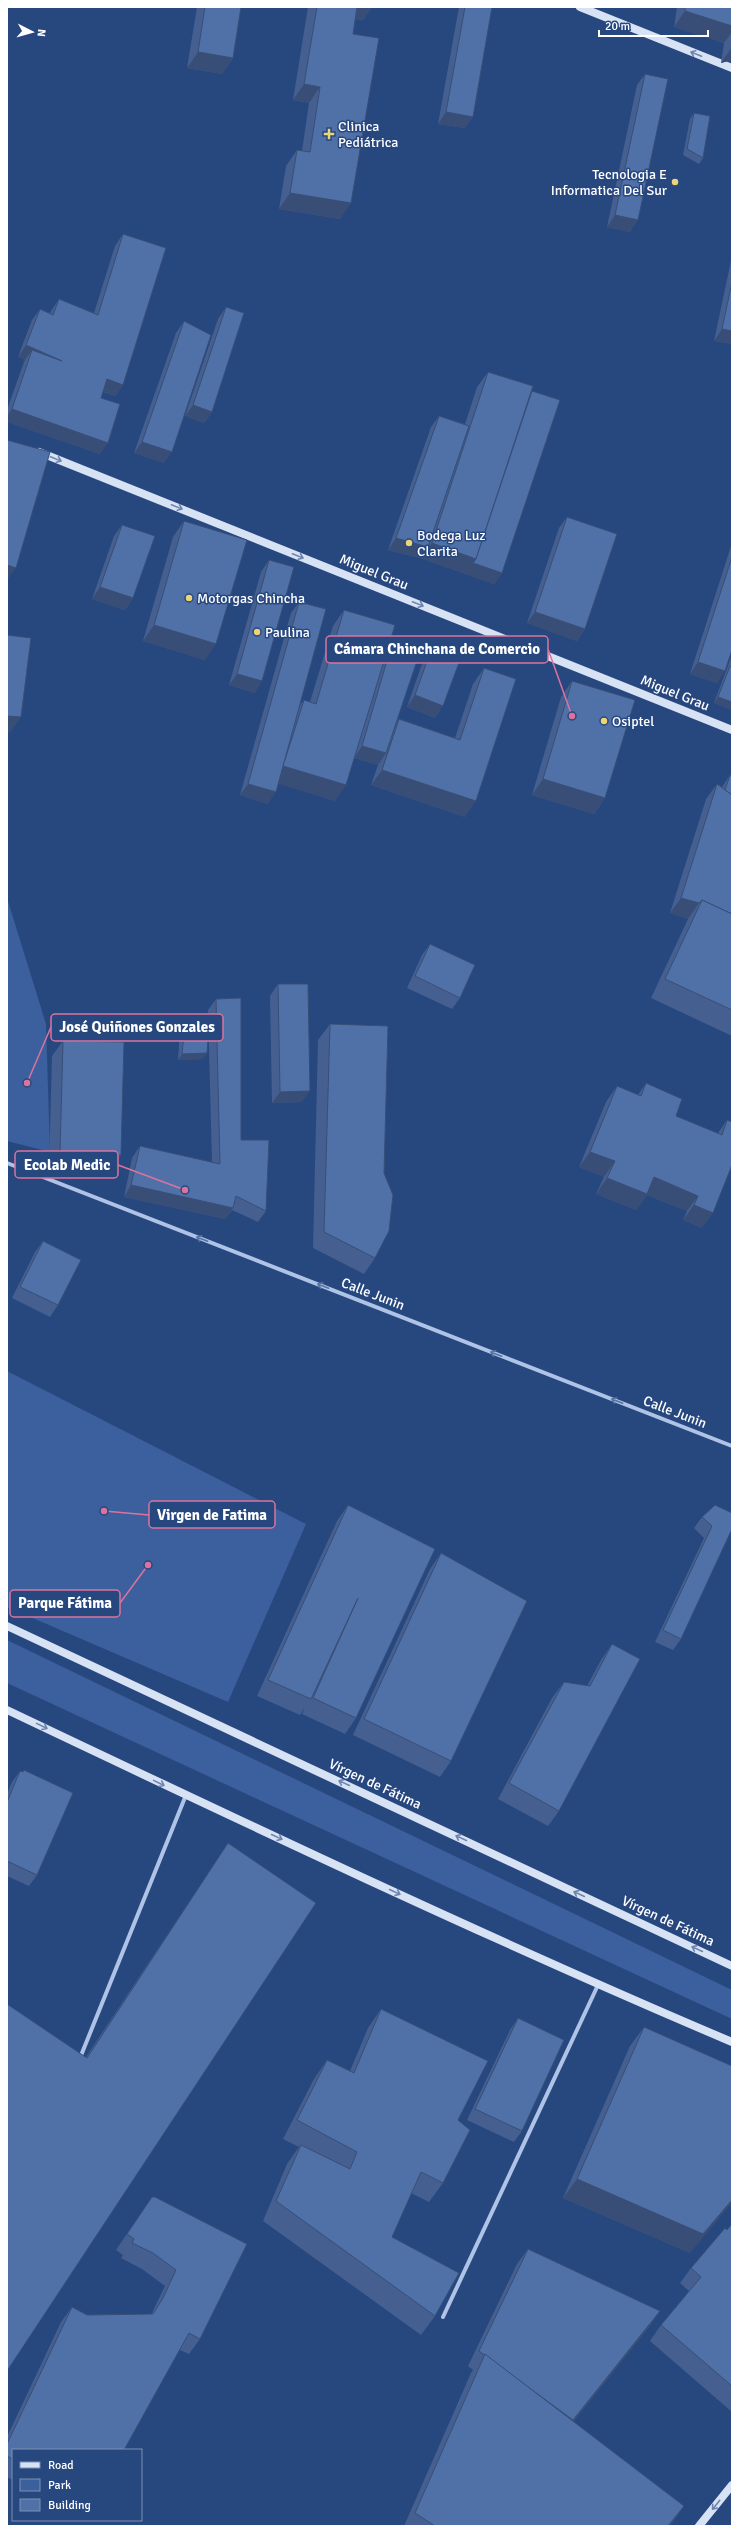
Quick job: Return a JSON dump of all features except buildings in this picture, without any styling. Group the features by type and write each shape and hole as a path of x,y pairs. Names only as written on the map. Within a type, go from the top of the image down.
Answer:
{"street":[{"path":"580,7 732,68"},
{"name":"Miguel Grau","path":"29,448 732,730"},
{"name":"Calle Junin","path":"7,1163 732,1446"},
{"name":"Vírgen de Fátima","path":"7,1626 732,1966"},
{"path":"7,1710 186,1796 598,1985 732,2042"},
{"path":"78,2063 186,1796"},
{"path":"443,2317 598,1985"},
{"path":"699,2526 732,2485"}],"green space":[{"path":"7,898 46,1024 50,1152 7,1141"},
{"path":"7,1371 306,1524 228,1702 7,1607"},
{"path":"7,1640 732,1990 732,2019 7,1683"}],"place":[{"name":"Clinica Pediátrica","path":"329,134"},
{"name":"Tecnologia E Informatica Del Sur","path":"675,182"},
{"name":"Bodega Luz Clarita","path":"409,543"},
{"name":"Motorgas Chincha","path":"189,598"},
{"name":"Paulina","path":"257,632"},
{"name":"Cámara Chinchana de Comercio","path":"572,716"},
{"name":"Osiptel","path":"604,721"},
{"name":"José Quiñones Gonzales","path":"27,1083"},
{"name":"Ecolab Medic","path":"185,1190"},
{"name":"Virgen de Fatima","path":"104,1511"},
{"name":"Parque Fátima","path":"148,1565"}]}
